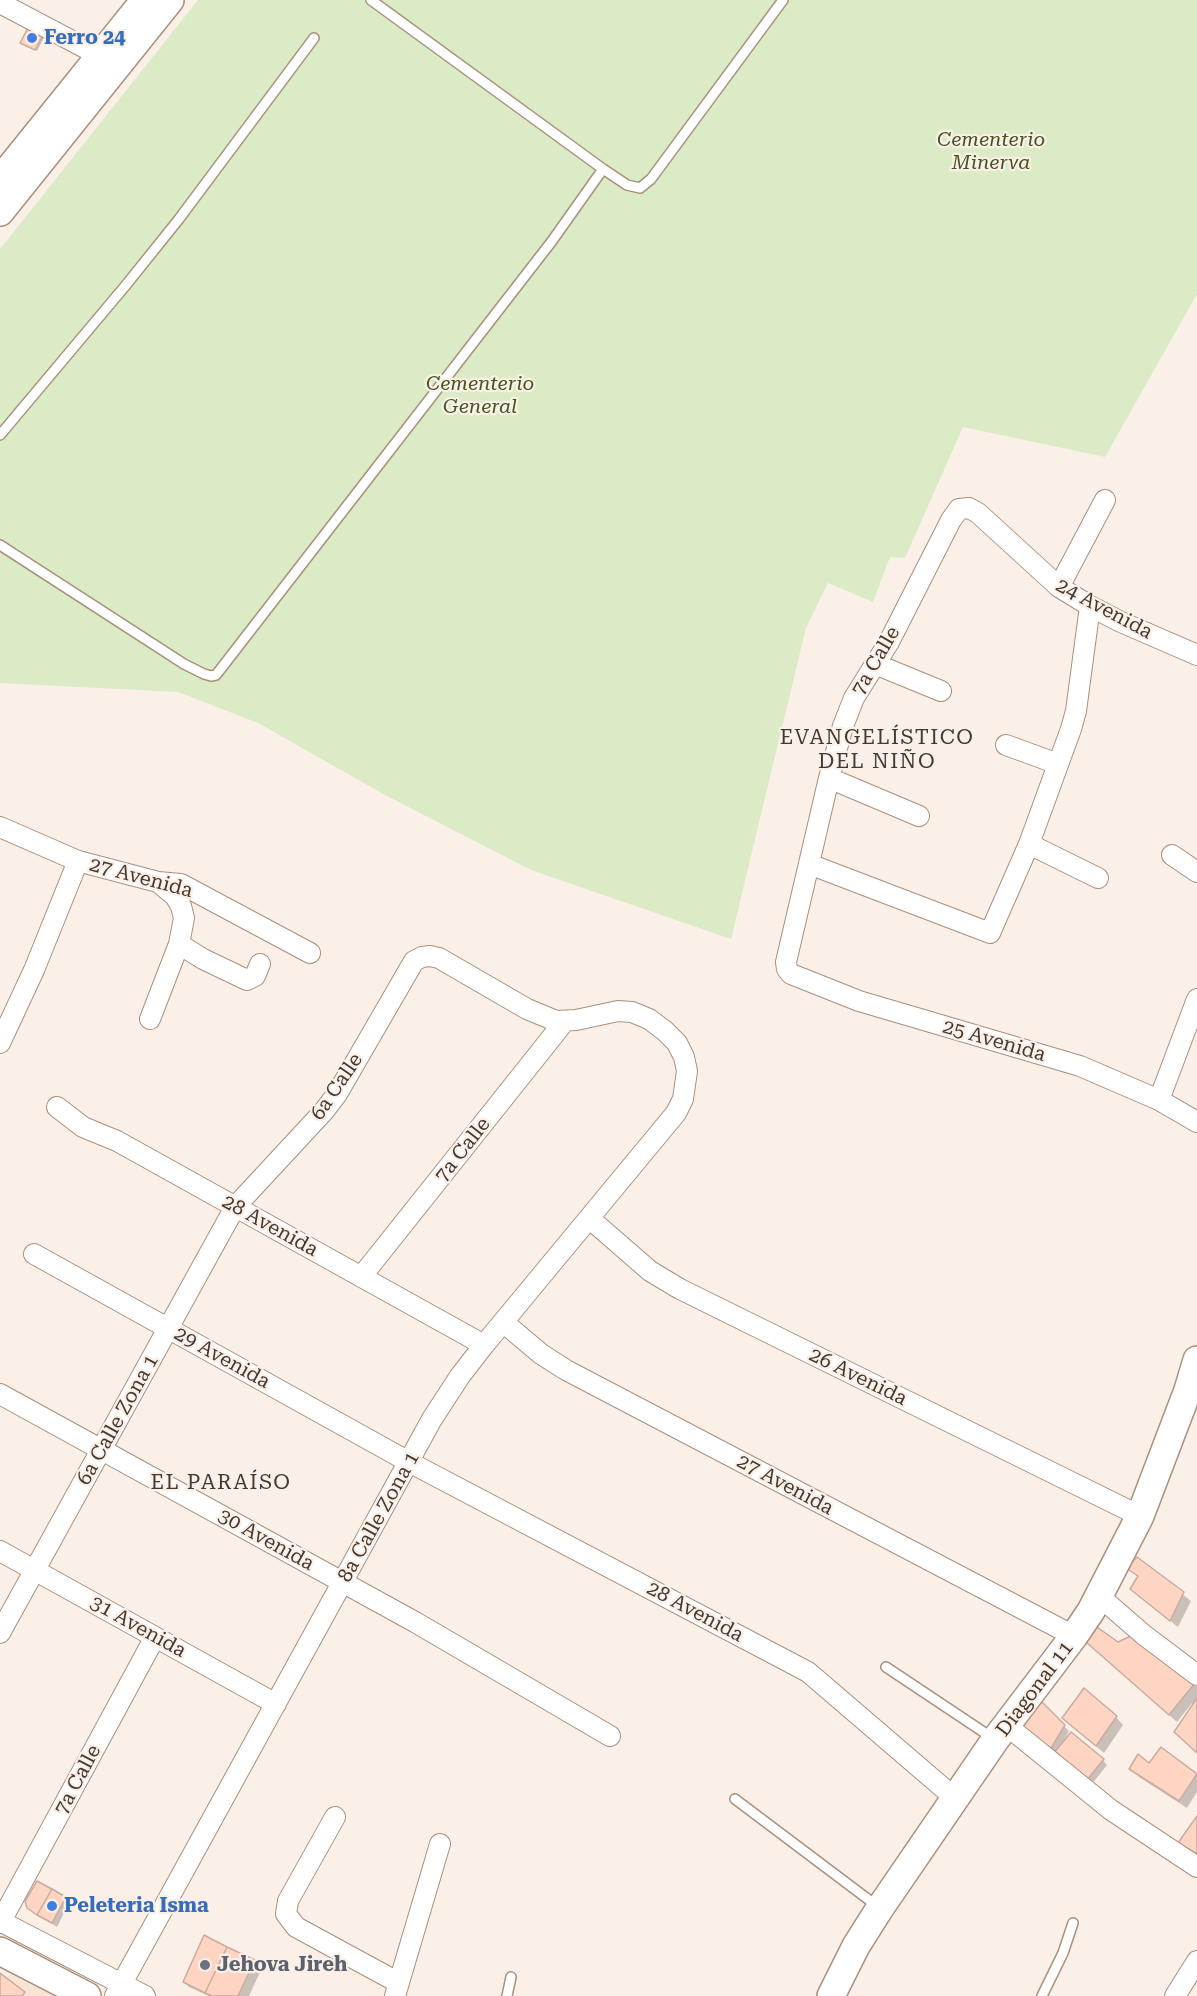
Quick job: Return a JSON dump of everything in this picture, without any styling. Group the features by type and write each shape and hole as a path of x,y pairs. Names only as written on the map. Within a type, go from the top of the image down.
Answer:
{"street":[{"path":"110,61 145,0"},
{"path":"3,196 110,61 170,0"},
{"path":"0,3 110,61"},
{"path":"1059,587 1105,500"},
{"name":"24 Avenida","path":"964,507 978,513 1059,587 1090,606 1148,634 1197,654"},
{"name":"7a Calle","path":"787,969 786,962 843,726 854,699 889,642 951,520 959,509 964,507"},
{"path":"809,864 990,933 1029,844 1076,711 1090,606"},
{"path":"876,664 941,691"},
{"path":"1006,745 1058,764"},
{"path":"829,778 918,816"},
{"name":"27 Avenida","path":"0,827 78,861 158,882 181,884 310,953"},
{"path":"1029,844 1098,878"},
{"path":"1172,855 1197,872"},
{"path":"0,1043 34,970 78,861"},
{"path":"150,1019 179,944 184,918 182,906 176,896 158,882"},
{"path":"179,944 203,960 247,980 255,976 260,964"},
{"name":"6a Calle","path":"235,1207 324,1111 352,1069 411,965 422,957 439,958 527,1009 550,1019 564,1022"},
{"name":"25 Avenida","path":"787,969 791,974 859,1001 1068,1062 1159,1100 1197,1122"},
{"path":"1159,1100 1197,999"},
{"name":"8a Calle Zona 1","path":"118,1990 432,1419 484,1345 676,1113 683,1099 687,1084 684,1057 677,1043 665,1030 649,1019 632,1012 618,1011 564,1022"},
{"name":"7a Calle","path":"361,1277 564,1022"},
{"name":"28 Avenida","path":"57,1107 83,1127 117,1141 484,1345"},
{"name":"6a Calle Zona 1","path":"0,1633 235,1207"},
{"name":"26 Avenida","path":"589,1218 637,1260 673,1285 1140,1516"},
{"name":"29 Avenida","path":"34,1254 409,1462"},
{"name":"27 Avenida","path":"503,1322 541,1354 566,1370 1074,1636"},
{"name":"Diagonal 11","path":"831,1996 856,1946 913,1868 1001,1732 1074,1636 1099,1596 1140,1516 1188,1390 1197,1360"},
{"name":"30 Avenida","path":"0,1394 415,1622 610,1736"},
{"name":"28 Avenida","path":"409,1462 808,1672 956,1799"},
{"name":"31 Avenida","path":"0,1551 276,1704"},
{"path":"1099,1596 1144,1635 1197,1675"},
{"name":"7a Calle","path":"0,1921 155,1637"},
{"path":"1001,1732 1111,1810 1197,1867"},
{"path":"334,1817 288,1901 286,1914 296,1927 397,1989 440,1844"},
{"path":"0,1921 118,1990 145,1996"},
{"path":"0,1952 87,1996"},
{"path":"1175,1996 1197,1961"}],"lane":[{"path":"371,0 603,169 633,188 640,188 646,184 783,0"},
{"path":"0,435 179,219 314,38"},
{"path":"0,545 184,664 204,674 216,675 552,241 603,169"},
{"path":"886,1667 1001,1732"},
{"path":"735,1799 886,1904"},
{"path":"1042,1996 1063,1953 1073,1923"},
{"path":"507,1996 511,1977"}],"shaded area":[{"path":"14,1968 64,1996 22,1996 24,1992 7,1979"}],"green space":[{"name":"Cementerio General","path":"198,0 1197,0 1197,294 1105,457 963,427 905,558 890,557 873,602 828,583 806,628 731,939 531,870 385,795 258,723 178,692 0,683 0,249"}],"building":[{"name":"Ferro 24","path":"29,26 44,33 35,50 20,43"},
{"path":"1137,1557 1184,1592 1170,1621 1130,1589 1138,1576 1126,1568"},
{"path":"1097,1627 1118,1642 1133,1635 1195,1683 1169,1715 1086,1642"},
{"path":"1084,1688 1117,1716 1096,1746 1062,1718"},
{"path":"1037,1697 1065,1725 1050,1750 1017,1723"},
{"path":"1197,1698 1197,1753 1174,1732"},
{"path":"1071,1732 1104,1759 1087,1780 1054,1753"},
{"path":"1161,1747 1197,1774 1179,1801 1129,1769 1138,1754 1149,1763"},
{"path":"1197,1816 1197,1854 1178,1843"},
{"path":"37,1881 52,1889 37,1915 27,1908 25,1901"},
{"name":"Peleteria Isma","path":"52,1889 66,1897 52,1923 37,1915"},
{"name":"Jehova Jireh","path":"204,1935 227,1947 205,1993 183,1982"},
{"path":"227,1947 255,1960 238,1996 212,1996 205,1993"},
{"path":"0,1973 25,1992 22,1996 0,1996"}],"place":[{"name":"Ferro 24","path":"32,38"},
{"name":"Peleteria Isma","path":"52,1906"},
{"name":"Jehova Jireh","path":"205,1965"}],"district":[{"name":"EVANGELÍSTICO DEL NIÑO","path":"877,750"},
{"name":"EL PARAÍSO","path":"221,1483"}],"park label":[{"name":"Cementerio Minerva","path":"991,152"}]}
